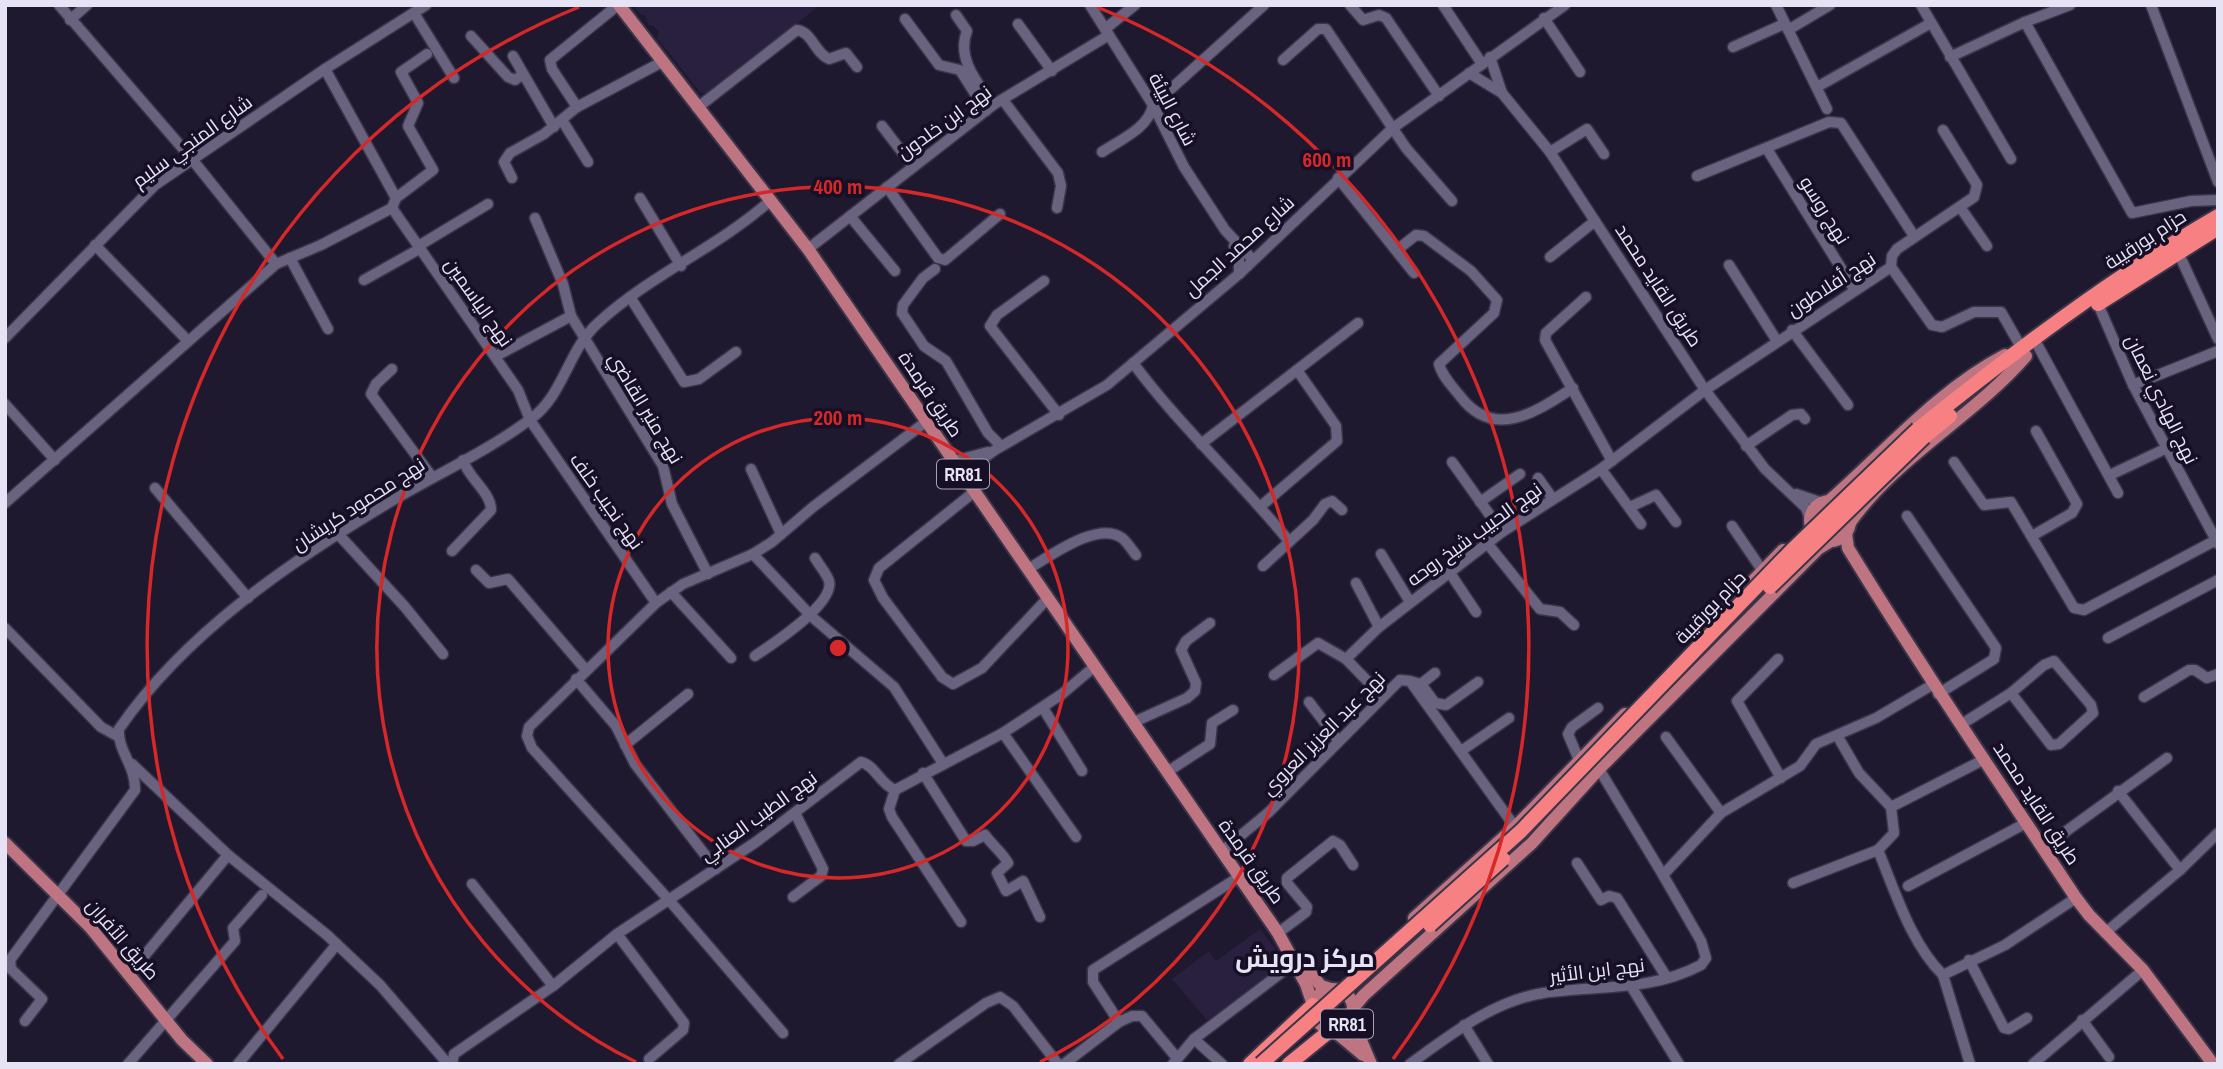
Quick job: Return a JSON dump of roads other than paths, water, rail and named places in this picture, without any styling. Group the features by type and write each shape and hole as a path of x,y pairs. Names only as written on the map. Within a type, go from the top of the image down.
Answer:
{"highway":[{"name":"حزام بورقيبة","path":"1261,1064 1521,831 1792,550 1921,433 2023,351 2171,243 2218,216"},
{"name":"حزام بورقيبة","path":"2023,351 2038,346 2098,304 2218,229"},
{"name":"حزام بورقيبة","path":"1275,1064 1526,838 1921,433"},
{"path":"1250,1064 1313,1005"},
{"path":"1289,1064 1332,1029"}],"main road":[{"name":"طريق قرمدة","path":"618,5 808,249 1278,933 1306,984 1313,1005"},
{"path":"1848,548 1819,538 1810,520 1813,510 1826,502 1968,379 2023,351"},
{"path":"1832,541 1905,466 2002,383 2023,351"},
{"path":"1826,502 1842,506 1847,528"},
{"name":"حزام بورقيبة","path":"1333,989 1515,827 1810,520"},
{"name":"طريق القايد محمد","path":"1847,528 1848,548 1935,690 1962,724 2076,898 2105,933 2143,970 2213,1064"},
{"name":"حزام بورقيبة","path":"1353,1011 1364,995 1532,844 1600,769 1818,550 1832,541"},
{"path":"1647,691 1663,707"},
{"name":"طريق الأفران","path":"5,843 58,894 207,1064"},
{"path":"1475,862 1489,883"},
{"name":"طريق قرمدة","path":"1293,958 1321,986 1333,989"},
{"name":"RR81","path":"1333,989 1350,998 1355,1026 1371,1064 1347,1038 1315,1019 1313,1005 1320,994 1333,989"},
{"name":"RR81","path":"1332,1029 1343,1026 1353,1011"}],"street":[{"path":"59,5 191,158 276,264"},
{"path":"70,20 87,5"},
{"name":"شارع المنجي سليم","path":"5,338 155,185 191,158 426,5"},
{"path":"577,107 552,69 550,60 618,5"},
{"name":"شارع البيئة","path":"1090,5 1153,105 1184,167 1225,230 1251,262"},
{"name":"نهج ابن خلدون","path":"808,249 912,165 994,105 1052,71 1107,32 1135,5"},
{"path":"1101,152 1143,125 1151,115 1153,105 1264,5"},
{"path":"1350,5 1363,20 1379,15 1386,18 1439,96"},
{"name":"طريق القايد محمد","path":"1443,5 1486,60 1502,93 1550,152 1705,390 1746,446 1792,493 1810,520"},
{"name":"شارع محمد الجمل","path":"962,473 998,448 1092,396 1239,274 1393,128 1565,5"},
{"path":"1776,5 1827,109"},
{"path":"1732,47 1786,27 1830,5"},
{"path":"1921,5 2011,159"},
{"path":"1950,57 2025,22 2070,5"},
{"path":"2151,5 2218,182"},
{"path":"414,13 454,78"},
{"path":"956,15 967,31 961,44 968,68 994,105"},
{"path":"1544,18 1580,72"},
{"path":"905,19 939,65 960,70 1058,173 1061,186 1057,208"},
{"path":"2025,22 2132,213 2191,201 2218,200"},
{"path":"1817,88 1931,23"},
{"path":"1018,24 1052,71"},
{"path":"1283,60 1318,29 1325,29 1393,128 1452,201"},
{"path":"697,108 797,30 806,33 824,58 829,59 845,53 857,67"},
{"path":"471,36 508,77 515,80 523,74"},
{"path":"5,503 276,264 394,203 433,170 408,126 418,103 401,72 426,54"},
{"path":"513,56 523,74 588,162"},
{"path":"512,178 506,167 506,158 577,107 662,62"},
{"name":"نهج الياسمين","path":"326,69 394,203 518,390 530,420"},
{"name":"طريق القايد محمد","path":"1469,73 1502,93"},
{"path":"1697,176 1829,122 1841,123 1914,236"},
{"path":"882,126 912,165"},
{"path":"1550,152 1587,129 1604,154"},
{"name":"نهج أفلاطون","path":"1705,390 1891,267 1892,256 1914,236 1974,197 1977,186 1943,130"},
{"name":"نهج روسو","path":"1767,149 1854,289"},
{"path":"1338,178 1414,273"},
{"path":"887,187 938,258 946,260 1000,214"},
{"path":"640,198 681,266"},
{"name":"نهج محمود كريشان","path":"119,737 119,729 126,719 172,666 216,623 338,535 530,420 552,398 583,338 630,297 681,266 752,217 771,200"},
{"path":"364,280 488,204"},
{"path":"1960,206 1987,246"},
{"path":"850,216 895,271"},
{"name":"نهج منير القاضي","path":"535,218 564,284 571,316 663,466 672,504 708,574"},
{"path":"1550,257 1595,221"},
{"path":"1397,250 1416,235 1424,236 1471,271 1497,300 1494,313 1440,364 1469,409 1488,417 1522,418 1573,388"},
{"path":"1239,274 1239,258 1235,244 1265,248"},
{"path":"95,245 188,341"},
{"path":"2178,252 2218,339"},
{"path":"290,258 328,329"},
{"path":"1729,265 1777,341"},
{"path":"1891,267 1933,325 1942,327 1974,312 2001,312 2023,351"},
{"path":"935,269 903,305 902,313 924,346 946,361 998,448"},
{"path":"1044,281 998,315 990,326 1059,415"},
{"path":"630,297 684,382 699,379 736,352"},
{"path":"1586,297 1545,336 1550,351 1612,461"},
{"name":"نهج الهادي نعمان","path":"2098,304 2133,385 2165,449 2217,541"},
{"path":"496,356 571,316"},
{"path":"1201,444 1358,323"},
{"path":"1792,330 1848,405"},
{"path":"2038,346 2118,493"},
{"path":"2133,385 2218,351"},
{"path":"1133,363 1201,444 1261,506 1288,540"},
{"path":"392,369 376,384 371,394 432,477"},
{"path":"1261,506 1337,442 1336,426 1297,370"},
{"name":"نهج الحبيب شيخ روحه","path":"1346,659 1379,627 1502,531 1601,469 1705,390"},
{"path":"5,404 55,460"},
{"path":"1746,446 1792,415 1801,414 1805,419"},
{"name":"نهج نجيب خلف","path":"530,420 656,603"},
{"path":"783,1033 528,743 529,727 656,603 671,592 753,554 927,421"},
{"path":"2032,536 2072,513 2077,504 2036,431"},
{"name":"شارع محمد الجمل","path":"954,461 998,448"},
{"path":"2110,475 2165,449"},
{"path":"452,551 488,515 492,506 467,471 463,460"},
{"path":"1452,462 1502,531"},
{"path":"1954,462 1984,505 2011,502 2074,608 2084,610 2217,541"},
{"path":"751,469 781,534"},
{"path":"1601,469 1641,524"},
{"path":"1480,502 1520,474"},
{"path":"1538,478 1553,499"},
{"path":"155,488 248,598"},
{"path":"974,492 886,561 875,575 879,592 942,677 953,684 982,668 1048,598"},
{"name":"طريق القايد محمد","path":"1792,493 1826,502"},
{"path":"1630,507 1656,495 1676,522"},
{"path":"1263,566 1288,540 1313,520 1327,503 1332,501 1342,510"},
{"path":"1600,769 1663,875 1721,813 1748,794 1800,766 1816,744 1838,737 1994,659 1996,648 1906,516"},
{"path":"1732,526 1762,570"},
{"path":"1028,569 1087,536 1101,533 1123,539 1136,555"},
{"path":"338,535 405,607 443,654"},
{"path":"1487,543 1540,609 1560,612 1574,625"},
{"path":"753,554 811,616 894,687 942,762"},
{"path":"1381,554 1410,602"},
{"path":"754,656 811,616 830,583 815,558"},
{"path":"476,570 489,583 508,579 586,670"},
{"path":"1450,573 1476,612"},
{"path":"2108,638 2218,580"},
{"path":"1356,583 1379,627"},
{"path":"671,592 731,657"},
{"path":"1134,722 1187,698 1195,691 1196,683 1181,650 1186,641 1210,623"},
{"path":"5,628 100,727 119,737 132,764 135,790 10,960 11,969 42,999 25,1021"},
{"path":"1274,675 1318,643 1346,659 1382,696"},
{"path":"1778,659 1737,701 1782,778"},
{"path":"1962,724 2011,693 2044,665 2054,661 2091,705 2093,713 2059,744 2051,745 2011,693"},
{"path":"961,922 892,817 889,809 895,790 942,762 1003,733 1043,708 1094,667"},
{"path":"2144,697 2189,670 2195,670 2208,678 2218,674"},
{"path":"1420,684 1434,673"},
{"path":"576,679 616,726 635,764 716,869"},
{"name":"نهج عبد العزيز العروي","path":"1222,851 1269,812 1400,680 1410,681 1515,827"},
{"path":"1410,681 1420,684 1435,703 1446,705 1478,682"},
{"path":"625,745 688,694"},
{"path":"1310,702 1338,740"},
{"path":"1043,708 1082,771"},
{"path":"1579,760 1568,734 1578,722 1598,708"},
{"path":"1167,772 1210,744 1212,723 1233,710"},
{"path":"1461,751 1509,719"},
{"path":"1003,733 1076,837"},
{"path":"1666,737 1721,813"},
{"path":"1793,883 1878,850 1894,833 1891,807 1859,773 1838,737"},
{"path":"2043,848 2167,758"},
{"path":"1891,807 1985,759"},
{"name":"نهج الطيب العنابي","path":"450,1064 454,1054 553,986 617,934 716,869 861,762 868,764 883,784 895,790"},
{"path":"132,764 228,855 337,944 380,985 450,1064"},
{"path":"923,773 966,841 973,841 985,835 995,850 1003,853 1008,863 997,873 1006,891 1023,881 1040,917"},
{"path":"2118,791 2180,870"},
{"path":"793,897 821,876 823,869 795,813"},
{"path":"1908,886 2026,823"},
{"path":"2105,933 2180,870 2218,833"},
{"path":"1278,933 1306,912 1307,906 1287,883 1287,878 1333,841 1340,845 1353,865"},
{"path":"1878,850 1899,901 1931,963 1943,975 1970,1064"},
{"path":"130,973 228,855"},
{"path":"1577,863 1601,900 1609,896 1617,898 1667,978"},
{"name":"نهج ابن الأثير","path":"1410,1064 1464,1025 1502,1006 1542,993 1631,986 1696,968 1706,958 1701,942 1663,875"},
{"path":"1119,1023 1093,982 1093,971 1239,877"},
{"path":"472,884 553,986"},
{"path":"128,1064 165,1018 235,941 233,928 262,895"},
{"path":"1943,975 1969,960 2005,945 2076,898"},
{"path":"617,934 684,1023 683,1030 649,1059"},
{"path":"238,1064 337,944"},
{"path":"1063,1064 1132,1016 1142,1016 1175,1061 1194,1039 1293,958"},
{"path":"1969,960 2004,1028 2010,1029 2027,1018"},
{"path":"2033,1064 2143,970"},
{"path":"1631,986 1679,1064"},
{"path":"899,1064 1000,996 1013,1006 1058,1064"},
{"path":"2082,1020 2109,1057"},
{"path":"1464,1025 1488,1064"},
{"path":"1194,1039 1222,1064"}],"district":[{"name":"مركز درويش","path":"1305,957"}]}
